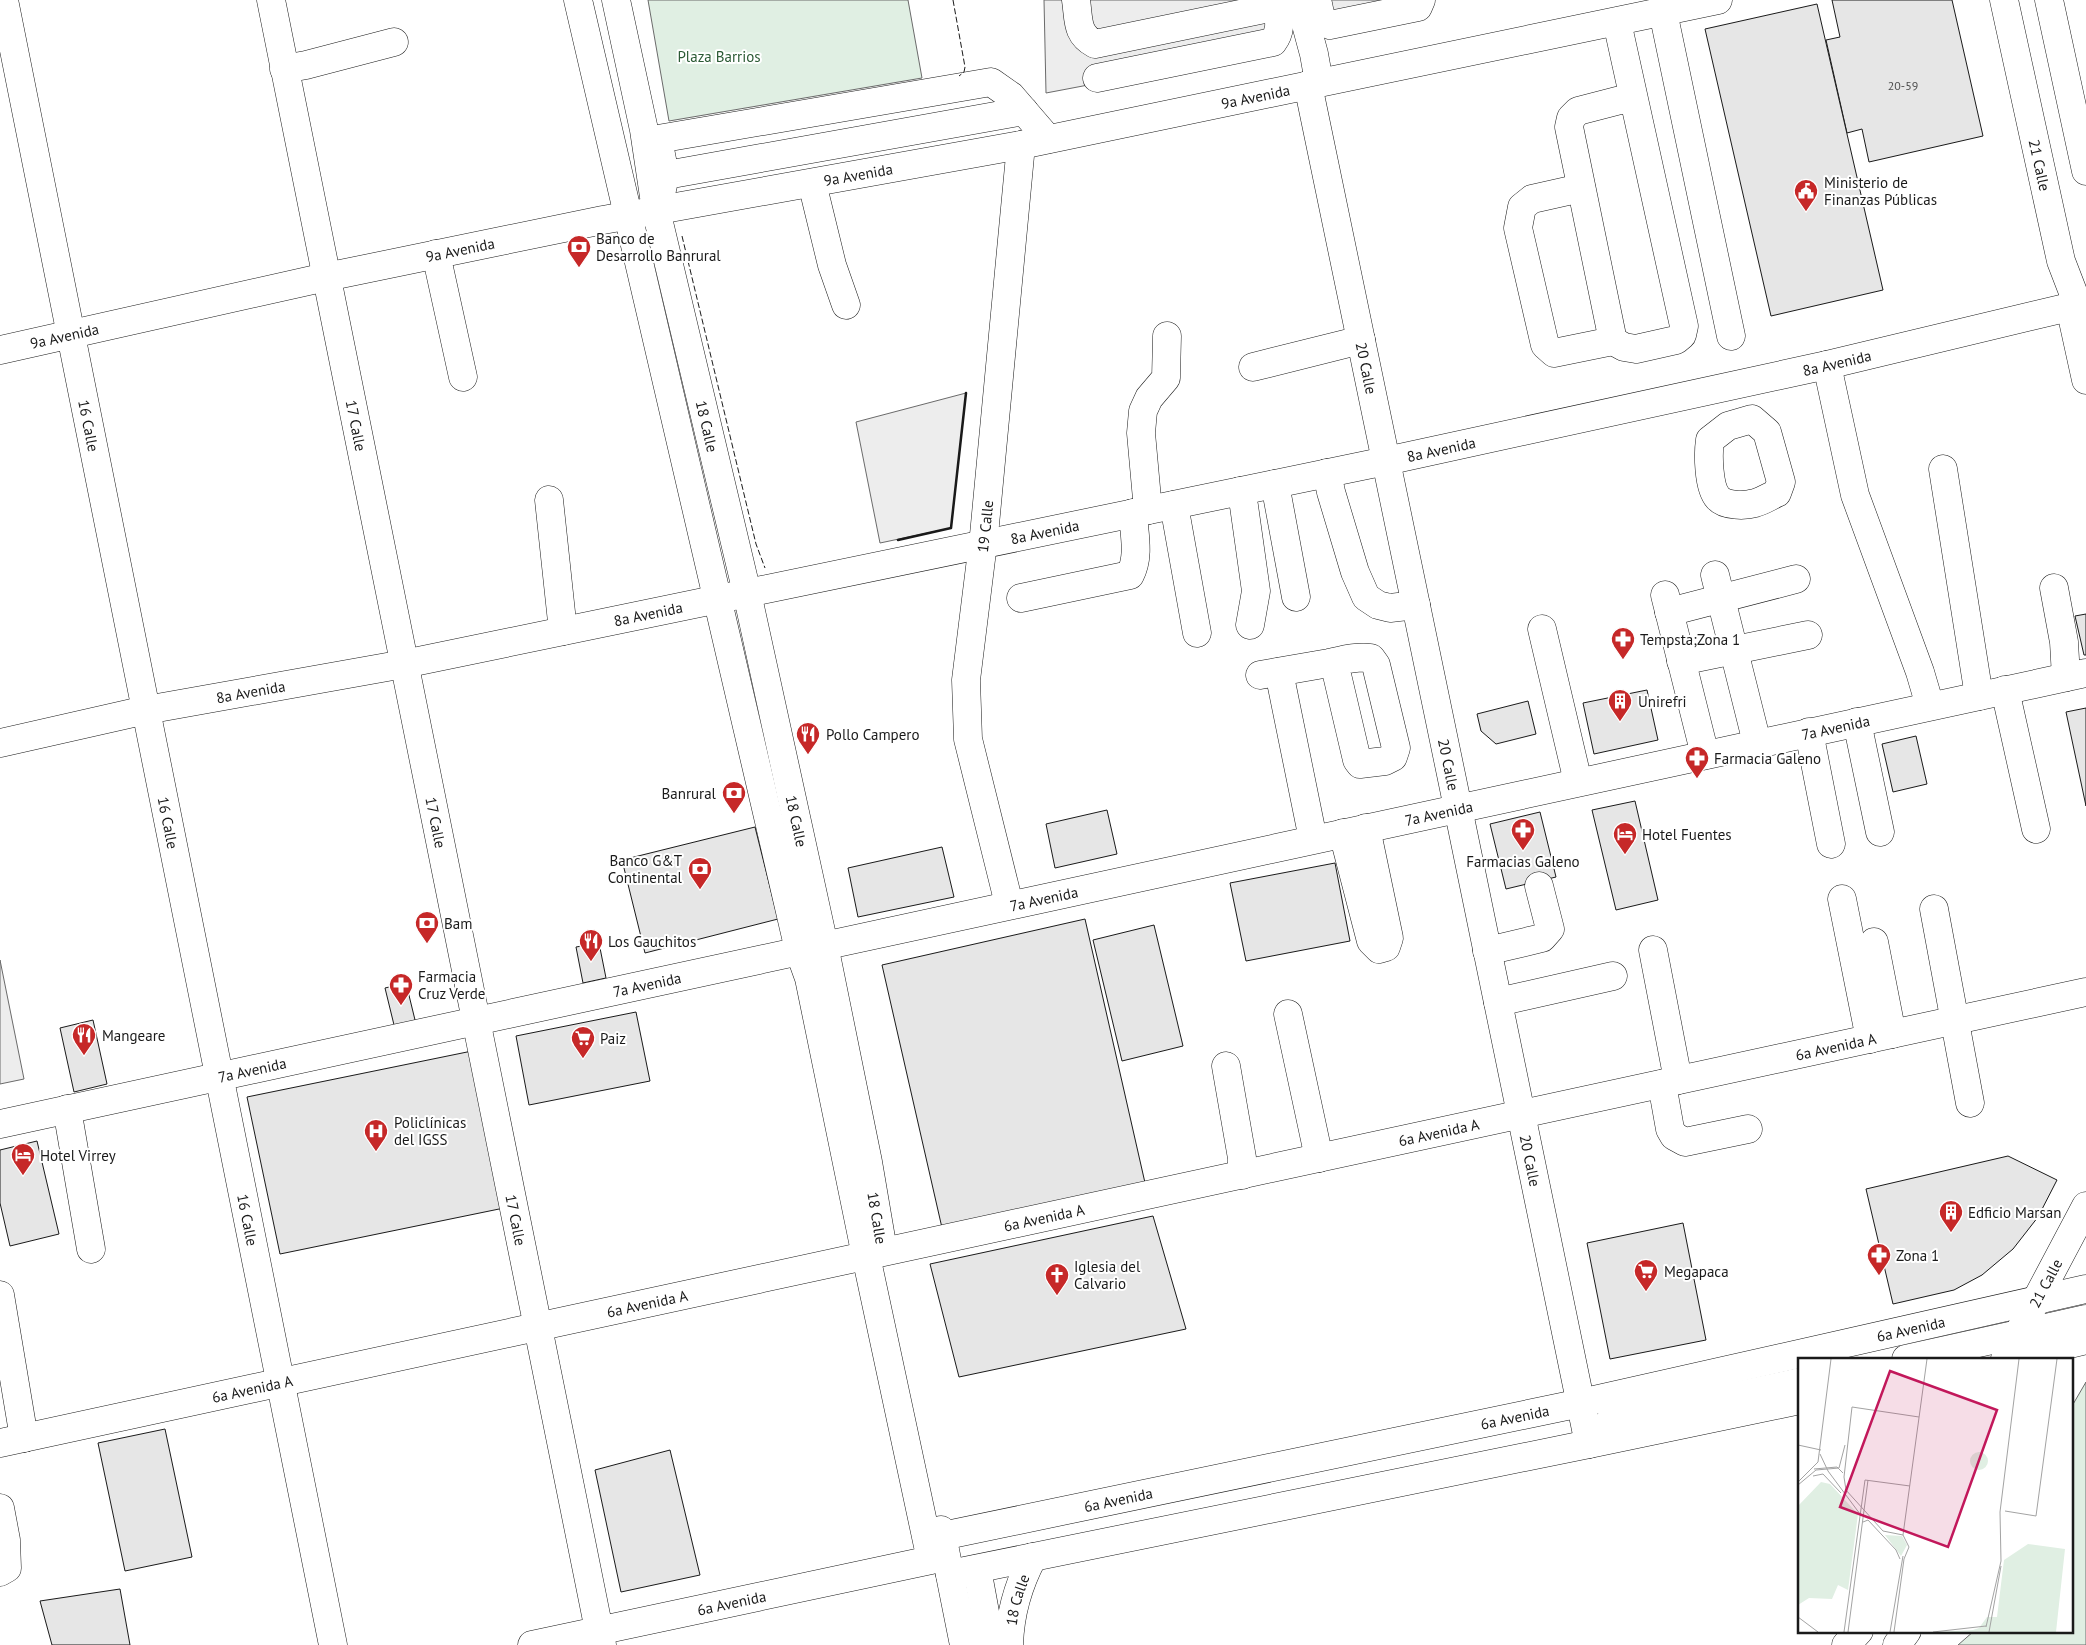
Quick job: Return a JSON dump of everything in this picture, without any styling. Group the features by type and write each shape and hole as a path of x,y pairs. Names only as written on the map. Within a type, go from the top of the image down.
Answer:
{"street":[{"name":"16 Calle","path":"4,0 333,1645"},
{"name":"17 Calle","path":"271,0 600,1638"},
{"name":"18 Calle","path":"578,0 716,600 812,947 868,1162 874,1254 940,1567 964,1645"},
{"name":"18 Calle","path":"616,0 644,130 656,210 747,593 812,947"},
{"path":"1076,0 1081,33 1086,39 1095,44 1300,2 1321,16 1324,23 1330,25 1418,7 1421,0"},
{"name":"9a Avenida","path":"0,350 436,254 628,215 1021,145 1718,0"},
{"name":"21 Calle","path":"2004,0 2061,262 2080,310 2086,380"},
{"path":"2049,0 2086,171"},
{"path":"1098,78 1274,42 1280,28 1300,2"},
{"name":"20 Calle","path":"1300,2 1314,54 1314,83 1361,340 1589,1444"},
{"path":"1663,12 1730,336"},
{"path":"1581,188 1532,199 1522,207 1518,228 1545,345 1554,353 1613,341 1624,348 1630,348 1676,340 1682,335 1684,326 1617,22"},
{"path":"284,69 394,42"},
{"path":"656,210 665,176 658,139 991,82 1011,96 1048,139"},
{"path":"1613,341 1569,127 1572,118 1578,111 1632,97"},
{"path":"665,176 1024,111"},
{"name":"19 Calle","path":"1010,904 968,739 966,680 982,544 1021,145"},
{"path":"812,183 832,265 846,304"},
{"path":"436,254 463,377"},
{"name":"8a Avenida","path":"0,743 146,710 404,664 1386,461 2080,310"},
{"path":"1167,336 1166,378 1149,398 1143,411 1142,426 1152,509 1197,633"},
{"path":"1253,368 1361,340"},
{"path":"1827,365 1855,495 1920,672 1930,706"},
{"path":"1722,388 1723,408 1728,426"},
{"path":"1943,469 1992,693 2036,829"},
{"path":"1328,473 1331,492 1355,572 1366,597 1378,605 1390,608 1416,605"},
{"path":"1275,484 1296,597"},
{"path":"1240,491 1244,506 1256,591 1250,625"},
{"path":"549,500 563,631"},
{"path":"1021,598 1130,575 1152,509"},
{"path":"1705,754 1667,604 1718,587 1796,579"},
{"path":"1718,587 1757,743"},
{"path":"2054,588 2064,642 2076,675"},
{"path":"1542,629 1578,782"},
{"path":"1681,661 1808,635"},
{"path":"1313,839 1269,673 1334,662"},
{"name":"7a Avenida","path":"0,1124 1010,904 2076,675"},
{"path":"1857,722 1880,832"},
{"path":"1809,732 1832,844"},
{"path":"1487,951 1542,938 1550,929 1539,886"},
{"path":"1842,899 1881,1036"},
{"path":"1934,909 1970,1103"},
{"path":"1874,942 1881,1036"},
{"path":"1653,950 1670,1082 1670,1129 1674,1136 1685,1142 1748,1129"},
{"path":"1498,1002 1613,976"},
{"name":"6a Avenida A","path":"12,1440 2086,992"},
{"path":"1288,1014 1318,1158"},
{"path":"1226,1066 1242,1158 1242,1174"},
{"path":"67,1109 91,1249"},
{"name":"21 Calle","path":"2006,1358 2086,1206"},
{"name":"18 Calle","path":"874,1254 942,1536 940,1567"},
{"name":"6a Avenida","path":"942,1536 1581,1403 2086,1289"},
{"path":"0,1296 12,1440"},
{"path":"1910,1358 2019,1333 2080,1337"},
{"path":"2009,1358 2080,1337"},
{"path":"1589,1444 1606,1424 1798,1382"},
{"name":"6a Avenida","path":"532,1645 600,1638 940,1567 977,1569 1798,1400"},
{"path":"0,1508 8,1556 7,1568 0,1572"},
{"name":"18 Calle","path":"1010,1645 1011,1618 1016,1596 1033,1558"},
{"name":"18 Calle","path":"977,1569 992,1645"},
{"path":"1846,1645 1858,1632"},
{"path":"1897,1645 1905,1632"},
{"path":"1908,1645 1911,1632"}],"green space":[{"name":"Plaza Barrios","path":"648,0 908,0 922,78 669,121"},
{"path":"2086,1382 2086,1645 1958,1645 1973,1632 2074,1632 2074,1403"}],"shaded area":[{"path":"1044,0 1407,0 1409,8 1281,31 1283,48 1046,93"},
{"path":"966,393 951,528 880,543 856,422"},
{"path":"0,960 24,1079 0,1084"}],"building":[{"name":"Ministerio de Finanzas Públicas","path":"1832,0 1952,0 1983,136 1869,162 1862,129 1847,133 1826,40 1840,37"},
{"name":"Ministerio de Finanzas Públicas","path":"1817,4 1883,290 1771,316 1705,29"},
{"path":"2086,614 2086,655 2084,655 2075,616"},
{"name":"Unirefri","path":"1647,690 1658,740 1594,754 1583,703"},
{"path":"1528,701 1536,734 1496,744 1481,731 1477,714"},
{"path":"2086,708 2086,806 2066,712"},
{"path":"1916,736 1927,784 1893,792 1882,744"},
{"name":"Hotel Fuentes","path":"1635,801 1658,900 1616,910 1592,810"},
{"path":"1107,810 1117,854 1055,868 1046,824"},
{"name":"Farmacias Galeno","path":"1540,812 1556,877 1506,889 1490,824"},
{"name":"Banco G&T Continental","path":"755,827 778,919 645,953 622,860"},
{"path":"942,847 954,897 858,917 848,868"},
{"path":"1335,863 1350,941 1246,961 1230,883"},
{"path":"1085,919 1148,1196 945,1241 882,965"},
{"path":"1154,925 1183,1046 1122,1061 1093,940"},
{"name":"Los Gauchitos","path":"599,943 606,978 583,983 576,947"},
{"name":"Farmacia Cruz Verde","path":"406,983 416,1024 395,1029 385,988"},
{"name":"Paiz","path":"636,1012 650,1081 529,1105 516,1036"},
{"name":"Mangeare","path":"93,1020 107,1084 74,1092 60,1028"},
{"name":"Policlínicas del IGSS","path":"472,1051 504,1208 280,1254 247,1097"},
{"name":"Hotel Virrey","path":"37,1141 59,1234 10,1246 0,1203 0,1150"},
{"name":"Edficio Marsan","path":"2008,1156 2057,1180 2038,1217 2013,1249 1982,1275 1954,1290 1893,1304 1866,1189"},
{"name":"Iglesia del Calvario","path":"1153,1216 1186,1329 959,1377 930,1264"},
{"name":"Megapaca","path":"1683,1223 1706,1340 1610,1359 1587,1243"},
{"path":"165,1429 192,1557 125,1571 98,1443"},
{"path":"670,1450 700,1575 621,1592 595,1470"},
{"path":"120,1589 130,1645 52,1645 40,1601"}],"fence":[{"path":"953,0 965,67 964,72 959,76"},
{"path":"682,236 756,544 765,568"}],"wall":[{"path":"898,540 951,528 966,393"}],"place":[{"name":"Ministerio de Finanzas Públicas","path":"1806,212"},
{"name":"Banco de Desarrollo Banrural","path":"579,268"},
{"name":"Tempsta;Zona 1","path":"1623,660"},
{"name":"Unirefri","path":"1620,722"},
{"name":"Pollo Campero","path":"808,755"},
{"name":"Farmacia Galeno","path":"1697,779"},
{"name":"Banrural","path":"734,814"},
{"name":"Farmacias Galeno","path":"1523,851"},
{"name":"Hotel Fuentes","path":"1625,855"},
{"name":"Banco G&T Continental","path":"700,890"},
{"name":"Bam","path":"427,944"},
{"name":"Los Gauchitos","path":"591,962"},
{"name":"Farmacia Cruz Verde","path":"401,1006"},
{"name":"Mangeare","path":"84,1056"},
{"name":"Paiz","path":"583,1059"},
{"name":"Policlínicas del IGSS","path":"376,1152"},
{"name":"Hotel Virrey","path":"23,1176"},
{"name":"Edficio Marsan","path":"1951,1233"},
{"name":"Zona 1","path":"1879,1276"},
{"name":"Megapaca","path":"1646,1292"},
{"name":"Iglesia del Calvario","path":"1057,1296"}]}
